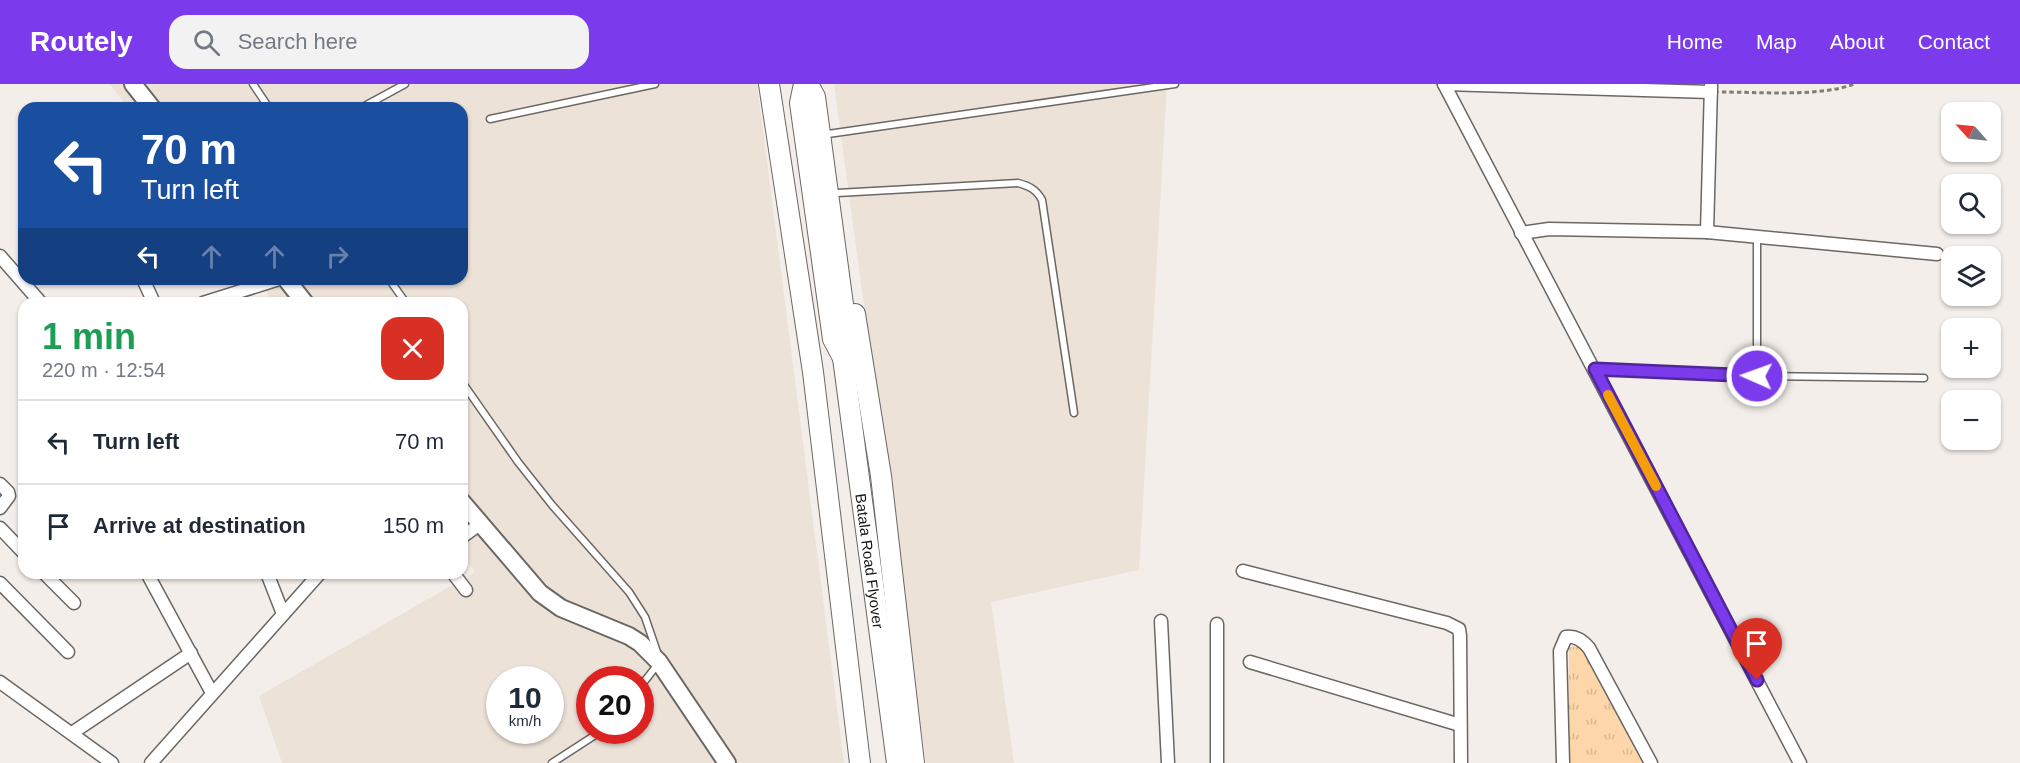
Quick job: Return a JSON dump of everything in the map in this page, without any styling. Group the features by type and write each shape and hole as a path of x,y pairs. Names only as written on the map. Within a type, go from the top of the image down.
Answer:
{"main road":[{"path":"769,84 813,372 860,763"},
{"name":"Batala Road Flyover","path":"806,84 800,103 833,339 843,358 897,763"},
{"path":"821,84 881,476 914,763"}],"street":[{"path":"133,84 147,102"},
{"path":"1707,232 1711,88 1444,84 1800,763"},
{"path":"1521,233 1549,230 1707,232 1937,254"},
{"path":"0,256 18,277"},
{"path":"25,285 36,297"},
{"path":"222,297 260,285"},
{"path":"291,285 300,297"},
{"path":"0,484 9,496 0,508"},
{"path":"468,509 540,593 561,608 629,636 640,643 659,662 727,763"},
{"path":"468,533 480,524"},
{"path":"0,528 18,546"},
{"path":"1243,571 1446,623 1459,629 1461,763"},
{"path":"50,579 74,603"},
{"path":"150,579 212,693"},
{"path":"269,579 283,614"},
{"path":"151,763 163,758 212,693 315,579"},
{"path":"458,579 466,590"},
{"path":"0,583 68,652"},
{"path":"1161,621 1168,763"},
{"path":"1217,624 1217,763"},
{"path":"1563,763 1560,651 1566,637 1580,639 1589,648 1651,763"},
{"path":"72,734 191,653"},
{"path":"1250,662 1460,725"},
{"path":"0,682 112,763"}],"lane":[{"path":"253,84 265,102"},
{"path":"372,102 405,84"},
{"path":"490,119 654,84"},
{"path":"828,134 1175,84"},
{"path":"837,193 1018,183 1038,192 1042,200 1074,413"},
{"path":"1757,236 1757,376"},
{"path":"1595,369 1757,376 1924,378"},
{"path":"468,391 518,462 552,505 629,592 650,629 659,662 654,669"},
{"path":"552,763 581,744"}],"path":[{"path":"1711,88 1814,91 1831,90 1854,84"}],"shaded area":[{"path":"110,84 757,84 844,763 282,763 259,696 463,579 468,579 468,576 475,572 468,563 468,297 270,297 260,285 468,285 468,102 124,102"},
{"path":"834,84 1167,84 1139,570 991,602 1014,763 926,763"}],"green space":[{"path":"1586,645 1646,763 1568,763 1569,647"}],"slow traffic":[{"path":"1608,395 1656,486"}],"route":[{"path":"1757,376 1595,369 1757,680"}]}
